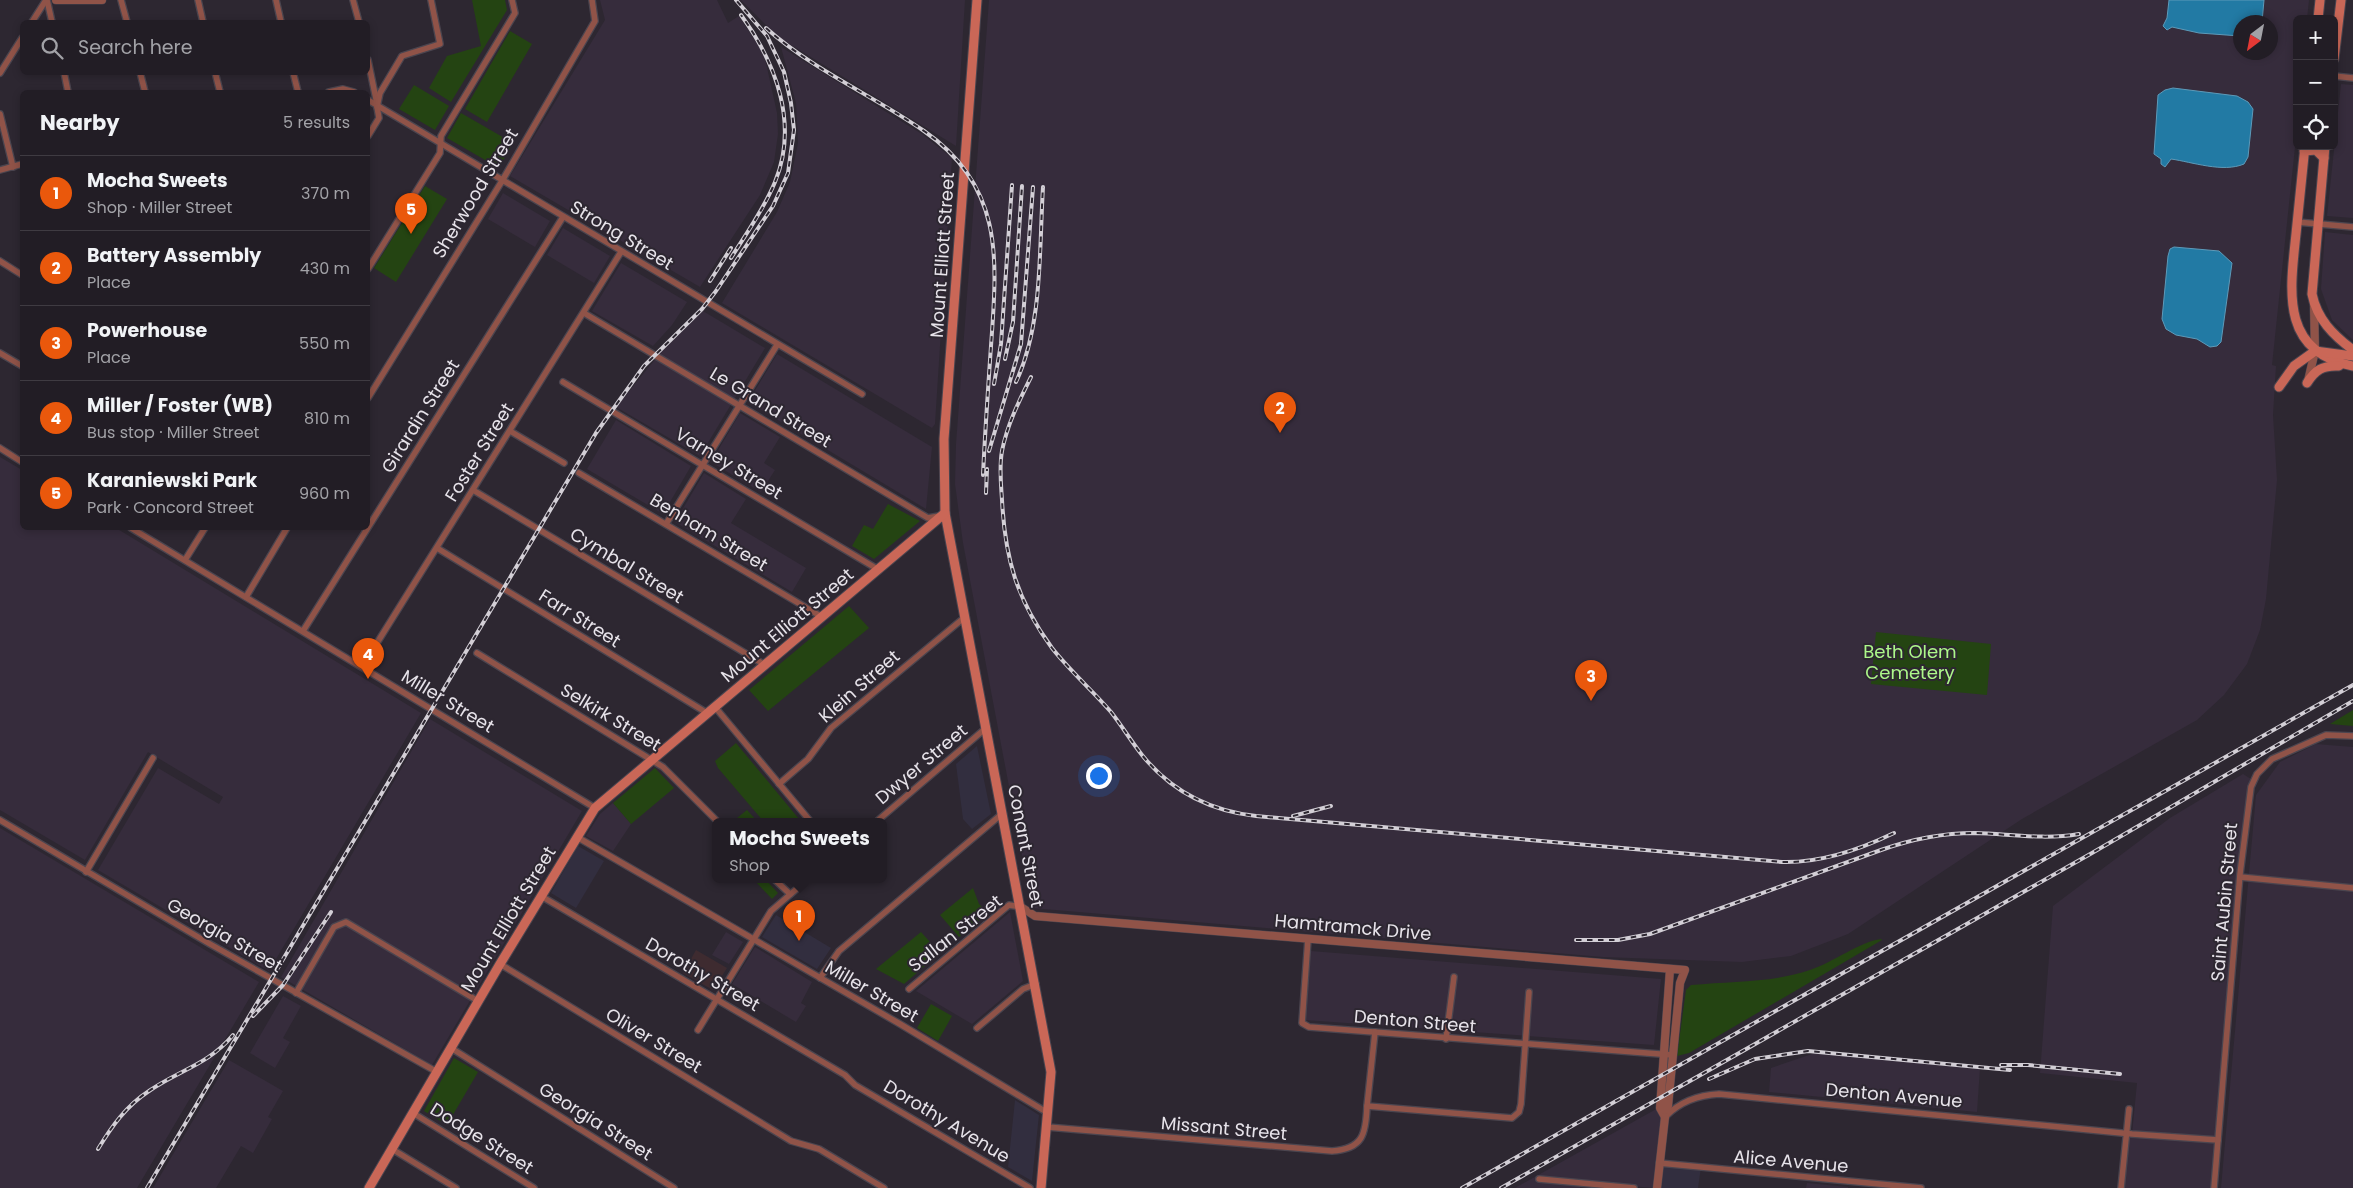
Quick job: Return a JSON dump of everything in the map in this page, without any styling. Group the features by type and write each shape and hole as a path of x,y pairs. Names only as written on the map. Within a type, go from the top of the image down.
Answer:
{"main road":[{"name":"Mount Elliott Street","path":"369,1188 500,964 595,808 945,513 944,439 977,0"},
{"path":"2318,15 2320,0"},
{"path":"2338,16 2341,0"},
{"path":"2305,150 2294,248 2291,304 2295,321 2315,351 2334,361 2353,366"},
{"path":"2316,150 2324,158"},
{"path":"2325,150 2313,270 2314,306 2333,334 2353,350"},
{"path":"2279,387 2294,366 2315,351 2353,356"},
{"path":"2307,383 2313,374 2323,367 2353,366"},
{"name":"Conant Street","path":"945,513 1036,984 1051,1072 1048,1127 1041,1188"}],"street":[{"path":"33,20 46,0"},
{"path":"46,0 51,20"},
{"path":"56,0 102,0"},
{"path":"121,0 126,20"},
{"path":"198,0 203,20"},
{"path":"276,0 281,20"},
{"path":"353,0 358,20"},
{"path":"377,107 380,93 402,56 440,44 431,0"},
{"path":"370,266 440,154 441,136 515,13 512,0"},
{"name":"Sherwood Street","path":"370,395 502,181 595,20 592,0"},
{"path":"0,73 20,41"},
{"path":"370,70 379,118 370,133"},
{"path":"65,75 68,90"},
{"path":"141,75 144,90"},
{"path":"216,75 220,90"},
{"path":"294,75 298,90"},
{"path":"2338,76 2353,78"},
{"name":"Strong Street","path":"370,102 862,394"},
{"path":"0,114 13,166"},
{"path":"0,170 20,164"},
{"name":"Girardin Street","path":"370,524 563,217"},
{"path":"2297,222 2353,227"},
{"name":"Foster Street","path":"362,667 622,252"},
{"path":"0,261 20,273"},
{"path":"2307,383 2315,351 2314,306"},
{"name":"Le Grand Street","path":"584,313 928,518 937,517 945,513"},
{"path":"666,524 777,345"},
{"path":"0,353 20,365"},
{"name":"Varney Street","path":"563,382 879,570"},
{"path":"510,431 564,463"},
{"path":"0,448 20,461"},
{"name":"Benham Street","path":"580,473 822,617"},
{"name":"Cymbal Street","path":"473,490 765,665"},
{"name":"Miller Street","path":"134,530 595,808"},
{"path":"185,560 204,530"},
{"path":"246,597 286,530"},
{"name":"Girardin Street","path":"303,631 366,530"},
{"name":"Farr Street","path":"437,548 711,710 808,818"},
{"name":"Klein Street","path":"779,784 808,759 831,728 965,617"},
{"name":"Selkirk Street","path":"477,653 663,766 714,818"},
{"name":"Dwyer Street","path":"881,818 986,728"},
{"name":"Saint Aubin Street","path":"2214,1188 2240,877 2249,794 2254,781 2262,769 2272,760 2322,736 2332,734 2353,736"},
{"path":"86,872 153,758"},
{"path":"820,978 839,951 1003,813"},
{"name":"Georgia Street","path":"0,820 86,872 436,1072"},
{"name":"Miller Street","path":"577,837 820,978 1048,1114"},
{"path":"2240,877 2353,888"},
{"path":"778,883 790,894"},
{"path":"698,1030 771,910 803,883"},
{"name":"Dorothy Street","path":"541,896 849,1079"},
{"name":"Sallan Street","path":"909,989 1008,905 1014,904 1021,907"},
{"name":"Hamtramck Drive","path":"1021,907 1035,916 1685,970 1680,983 1673,1055"},
{"path":"296,993 334,926 346,922 478,1001"},
{"name":"Denton Street","path":"1308,939 1302,1023 1309,1027 1527,1045"},
{"name":"Oliver Street","path":"500,964 792,1141 818,1149 884,1188"},
{"path":"1665,1117 1660,1108 1670,969"},
{"path":"1446,1039 1454,976"},
{"path":"977,1028 1024,989 1036,984"},
{"path":"1367,1106 1512,1118 1519,1112 1521,1104 1527,1045 1529,992"},
{"name":"Missant Street","path":"1048,1127 1332,1151 1348,1150 1357,1144 1365,1133 1375,1032"},
{"path":"1527,1045 1673,1055 1668,1106 1656,1188"},
{"name":"Georgia Street","path":"451,1048 674,1188"},
{"name":"Dorothy Avenue","path":"849,1079 855,1085 1030,1188"},
{"name":"Denton Avenue","path":"1665,1117 1694,1098 1718,1094 2126,1133"},
{"path":"2121,1188 2129,1109"},
{"name":"Dodge Street","path":"413,1113 534,1188"},
{"path":"2126,1133 2218,1140"},
{"path":"392,1149 456,1188"},
{"name":"Alice Avenue","path":"1659,1163 1921,1188"},
{"path":"1539,1179 1634,1188"}],"shaded area":[{"path":"600,0 717,0 728,23 739,16 760,48 766,63 777,113 778,134 774,162 760,195 700,287 510,176 605,20"},
{"path":"741,0 965,0 956,146 778,37"},
{"path":"989,0 2309,0 2307,15 2293,15 2293,150 2295,150 2272,365 2276,366 2273,415 2277,480 2266,599 2260,630 2247,664 2224,695 2197,720 2022,819 1848,934 1791,956 1742,962 1603,957 1032,908 963,543 955,484 956,444"},
{"path":"781,47 922,134 952,158 935,424 932,428 722,303 777,212 790,182 798,143 796,103"},
{"path":"2341,84 2353,85 2353,218 2327,216 2334,150 2338,150 2338,112"},
{"path":"503,193 550,221 535,247 488,219"},
{"path":"563,228 610,256 594,283 547,255"},
{"path":"2325,232 2353,235 2353,340 2332,320 2321,289"},
{"path":"621,263 687,302 672,325 653,346 592,311"},
{"path":"703,311 765,348 700,456 616,407 662,351"},
{"path":"777,354 932,447 926,509 748,402"},
{"path":"740,413 780,437 764,463 775,470 761,492 711,462"},
{"path":"616,420 691,466 663,514 587,469"},
{"path":"0,457 20,469 20,530 119,530 421,713 269,971 98,870 158,768 219,804 223,797 148,752 85,860 0,810"},
{"path":"704,473 746,499 731,523 806,568 792,592 675,522"},
{"path":"430,719 582,811 432,1065 281,977"},
{"path":"2316,744 2353,747 2353,1188 2221,1188 2256,795 2280,762"},
{"path":"977,746 991,814 972,829 963,819 956,764"},
{"path":"2243,774 2254,781 2249,791 2214,1188 2121,1188 2126,1133 2132,1134 2137,1083 2040,1073 2053,906 2170,818"},
{"path":"613,803 631,824 613,851 586,836 600,814"},
{"path":"0,828 259,982 137,1188 0,1188"},
{"path":"578,846 604,861 576,908 551,893"},
{"path":"1010,912 1023,981 972,1024 916,991"},
{"path":"776,915 831,948 817,969 762,937"},
{"path":"726,932 743,942 729,964 712,955"},
{"path":"755,947 812,982 801,1003 806,1006 796,1022 732,984"},
{"path":"696,950 727,968 713,990 683,973"},
{"path":"1311,951 1661,979 1654,1045 1305,1020"},
{"path":"283,996 301,1006 283,1038 290,1042 275,1068 250,1053"},
{"path":"1818,1052 1980,1068 1977,1112 1769,1092 1771,1068"},
{"path":"229,1060 283,1091 268,1117 272,1119 253,1153 241,1146 216,1188 153,1188"},
{"path":"1015,1100 1039,1115 1032,1181 1008,1167"},
{"path":"1667,1103 1657,1188 1581,1183 1580,1188 1515,1188"},
{"path":"1659,1163 1701,1167 1698,1188 1657,1188"},
{"path":"1807,1183 1848,1187 1848,1188 1806,1188"}],"green space":[{"path":"472,0 505,0 507,10 451,102 429,88 447,56 481,46"},
{"path":"510,31 532,44 487,122 465,109"},
{"path":"414,85 449,106 435,130 399,109"},
{"path":"461,113 513,143 499,168 447,138"},
{"path":"425,186 447,199 396,282 374,268"},
{"path":"888,504 920,521 874,559 852,546 864,525 873,529"},
{"path":"849,606 869,628 768,711 749,690"},
{"name":"Beth Olem Cemetery","path":"1876,632 1991,644 1987,695 1871,684"},
{"path":"2353,710 2353,726 2330,724"},
{"path":"736,743 798,818 761,818 718,768 715,761"},
{"path":"655,768 674,788 631,824 613,803"},
{"path":"747,810 754,818 737,818"},
{"path":"757,883 769,883 778,893 772,899"},
{"path":"973,888 979,904 988,913 959,937 940,915"},
{"path":"921,932 940,953 904,984 876,969"},
{"path":"1881,939 1689,1053 1677,1056 1686,990 1691,985 1766,979 1795,974 1810,970 1864,944"},
{"path":"931,1004 952,1016 938,1041 917,1028"},
{"path":"454,1058 478,1072 447,1125 424,1111"}],"water":[{"path":"2169,0 2264,0 2263,15 2233,15 2233,35 2199,33 2172,27 2167,30 2163,26 2167,18"},
{"path":"2173,88 2237,96 2248,102 2253,109 2248,157 2244,164 2217,167 2171,159 2165,167 2161,164 2161,159 2154,154 2158,95 2165,90"},
{"path":"2174,247 2219,251 2232,263 2221,342 2217,346 2210,347 2197,339 2176,335 2166,329 2162,319 2168,256 2170,249"}],"railway":[{"path":"147,1188 596,433 644,366 702,309 773,206 788,173 794,130 791,103 784,72 767,36 736,0"},
{"path":"731,258 771,192 782,160 785,138 784,116 773,74 764,53 741,15"},
{"path":"766,28 803,57 924,131 950,153 969,176 982,201 990,228 994,255 993,315 983,475"},
{"path":"994,384 1001,344 1012,185"},
{"path":"1005,359 1013,322 1022,186"},
{"path":"989,451 1021,344 1033,187"},
{"path":"1016,382 1025,360 1035,311 1040,261 1043,187"},
{"path":"710,281 731,248"},
{"path":"1031,377 1010,422 1004,441 1001,463 1006,541 1015,578 1030,613 1052,648 1111,712 1153,768 1179,789 1193,797 1223,809 1256,816 1782,862 1825,858 1867,845 1894,833"},
{"path":"986,493 987,469"},
{"path":"1462,1188 2353,685"},
{"path":"1501,1188 2092,853 2353,701"},
{"path":"1293,816 1331,806"},
{"path":"1576,940 1618,940 1650,934 1881,850 1939,835 1975,833 2040,837 2079,834"},
{"path":"253,1016 283,985 331,912"},
{"path":"98,1149 114,1124 133,1103 160,1084 214,1053 233,1035"},
{"path":"1709,1079 1755,1059 1808,1051 2010,1070"},
{"path":"2001,1065 2028,1065 2120,1074"}],"place":[{"name":"Karaniewski Park","path":"411,234"},
{"name":"Battery Assembly","path":"1280,433"},
{"name":"Miller / Foster (WB)","path":"368,679"},
{"name":"Powerhouse","path":"1591,701"},
{"name":"Mocha Sweets","path":"799,941"}]}
